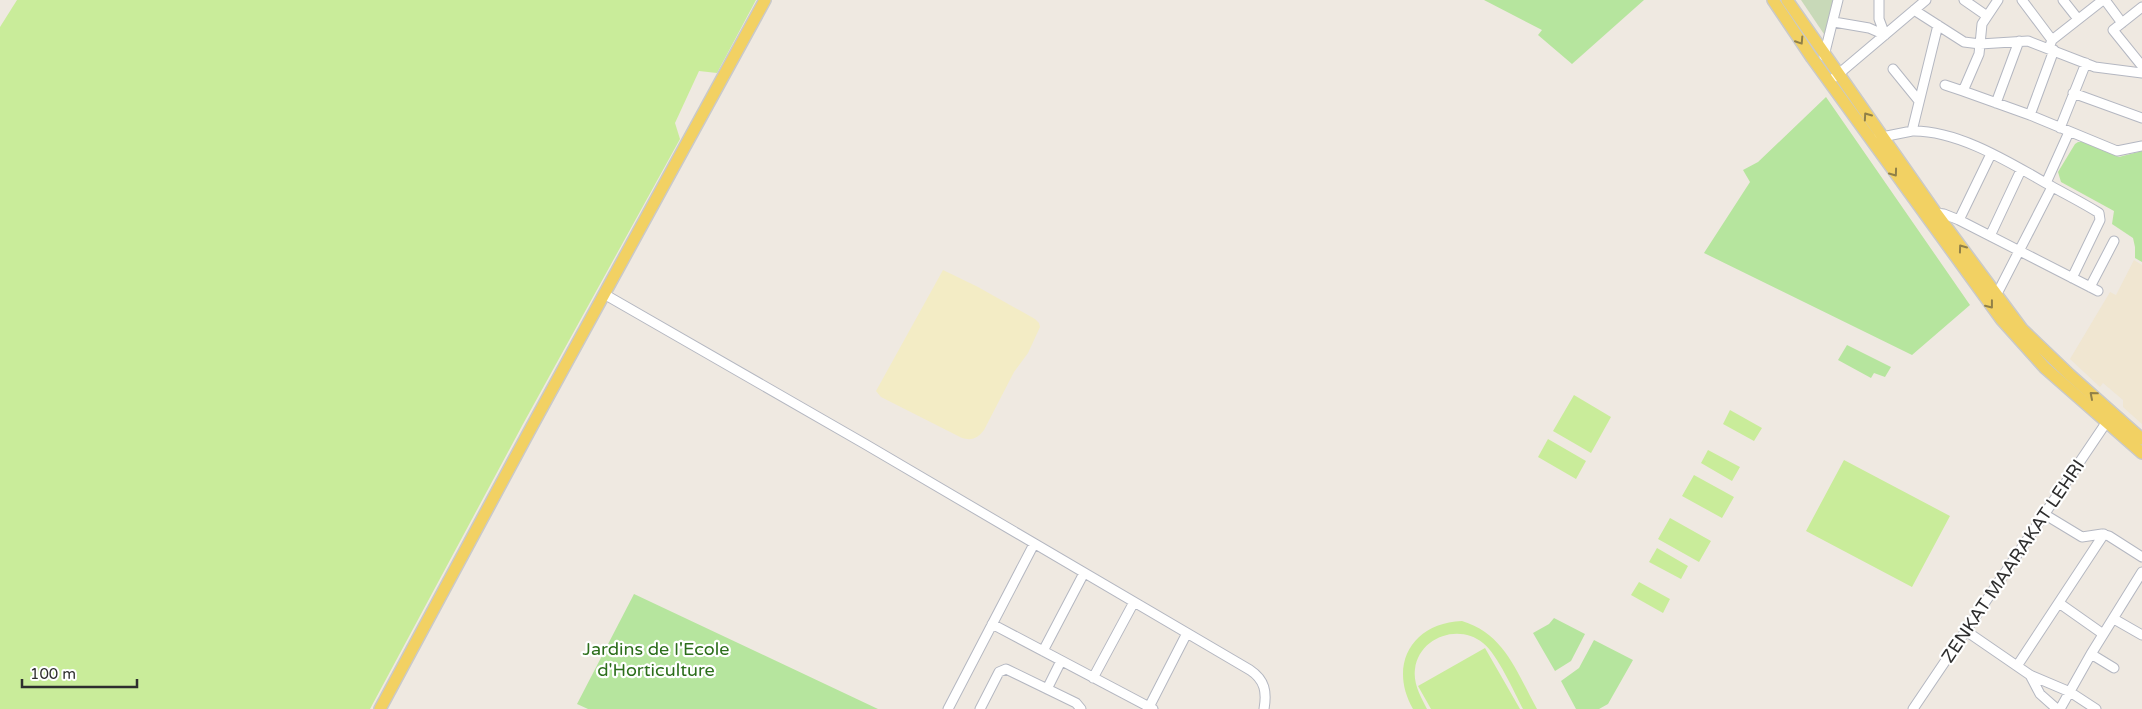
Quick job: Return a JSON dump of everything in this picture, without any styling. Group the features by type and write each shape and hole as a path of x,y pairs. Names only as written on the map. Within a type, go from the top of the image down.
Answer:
{"main road":[{"path":"380,709 765,0"},
{"path":"1773,0 1833,78 2008,327 2045,368 2110,418 2142,439"},
{"path":"1787,0 1824,56 1833,78"},
{"path":"1876,138 1936,214 2022,329 2142,453"}],"street":[{"path":"1824,56 1838,0"},
{"path":"1879,0 1879,19 1885,35"},
{"path":"1833,78 1926,0"},
{"path":"1964,0 1987,16"},
{"path":"1963,91 1979,54 1982,24 1998,0"},
{"path":"2022,0 2052,46"},
{"path":"2063,0 2078,19"},
{"path":"2030,115 2052,46 2078,19 2104,0 2122,23"},
{"path":"2141,9 2113,30 2142,66"},
{"path":"1914,10 1964,42 1980,44 2019,41 2037,43 2052,46 2086,63 2104,69 2142,73"},
{"path":"1834,22 1870,28 1885,35"},
{"path":"1912,131 1938,25"},
{"path":"1996,103 2019,41"},
{"path":"2060,128 2086,63"},
{"path":"1894,69 1919,101"},
{"path":"1945,85 2030,115 2118,151 2142,146"},
{"path":"2073,93 2142,118"},
{"path":"1876,138 1912,131 1953,137 1991,154 2097,212 2100,216 2072,278"},
{"path":"1995,294 2020,251 2049,185 2069,132"},
{"path":"1959,220 1991,154"},
{"path":"1990,236 2021,170"},
{"path":"1936,214 1944,214 1959,220 2094,289 2114,241"},
{"path":"604,294 865,444 1250,670 1260,678 1266,693 1264,709"},
{"name":"ZENKAT MAARAKAT LEHRI","path":"1913,709 2110,418"},
{"path":"2044,514 2082,537 2104,534 2142,558"},
{"path":"2017,666 2104,534"},
{"path":"948,709 1034,544"},
{"path":"2030,675 2040,694 2059,709 2142,572"},
{"path":"1043,651 1084,573"},
{"path":"1093,678 1134,602"},
{"path":"2059,603 2103,634"},
{"path":"2114,619 2142,635"},
{"path":"992,624 1150,708 1187,633"},
{"path":"1966,631 2030,675 2070,692 2096,709"},
{"path":"2091,654 2114,668"},
{"path":"1047,689 1061,661"},
{"path":"980,709 999,672 1003,669 1076,703 1081,709"}],"shaded area":[{"path":"2134,260 2142,265 2142,424 2123,407 2123,400 2103,383 2100,387 2070,359 2110,292 2116,295"}],"green space":[{"path":"17,0 756,0 717,73 699,71 675,123 680,139 523,424 370,709 0,709 0,27"},
{"path":"1484,0 1644,0 1572,64 1538,35 1542,30"},
{"path":"1801,0 1833,0 1826,37"},
{"path":"1826,97 1970,305 1912,355 1704,253 1750,182 1743,170 1758,162"},
{"path":"2078,142 2085,142 2119,157 2142,151 2142,262 2135,258 2133,238 2112,224 2114,211 2061,182 2058,172"},
{"path":"1847,345 1891,367 1885,377 1874,373 1871,378 1838,360"},
{"path":"1574,395 1611,417 1591,453 1553,431"},
{"path":"1730,410 1762,428 1754,441 1723,424"},
{"path":"1548,439 1586,461 1576,479 1538,457"},
{"path":"1708,450 1740,467 1732,481 1701,463"},
{"path":"1844,460 1950,516 1912,587 1806,531"},
{"path":"1694,475 1734,497 1722,518 1682,496"},
{"path":"1670,518 1711,541 1699,562 1658,539"},
{"path":"1657,548 1688,566 1681,579 1649,562"},
{"path":"1639,582 1670,599 1663,613 1631,595"},
{"name":"Jardins de I'Ecole d'Horticulture","path":"634,594 878,709 588,709 577,704"},
{"path":"1554,618 1585,634 1571,661 1555,671 1533,633 1549,624"},
{"path":"1462,621 1477,627 1499,645 1516,669 1537,709 1523,709 1500,665 1483,643 1463,634 1452,634 1432,641 1418,658 1415,680 1427,709 1413,709 1406,693 1403,677 1404,662 1409,649 1418,638 1430,629"},
{"path":"1594,640 1633,660 1608,704 1599,709 1576,709 1561,681 1579,668"},
{"path":"1485,648 1520,709 1431,709 1418,686"}],"sand":[{"path":"943,270 1035,319 1040,327 1028,353 1014,372 984,430 972,439 962,438 881,397 876,391"}]}
